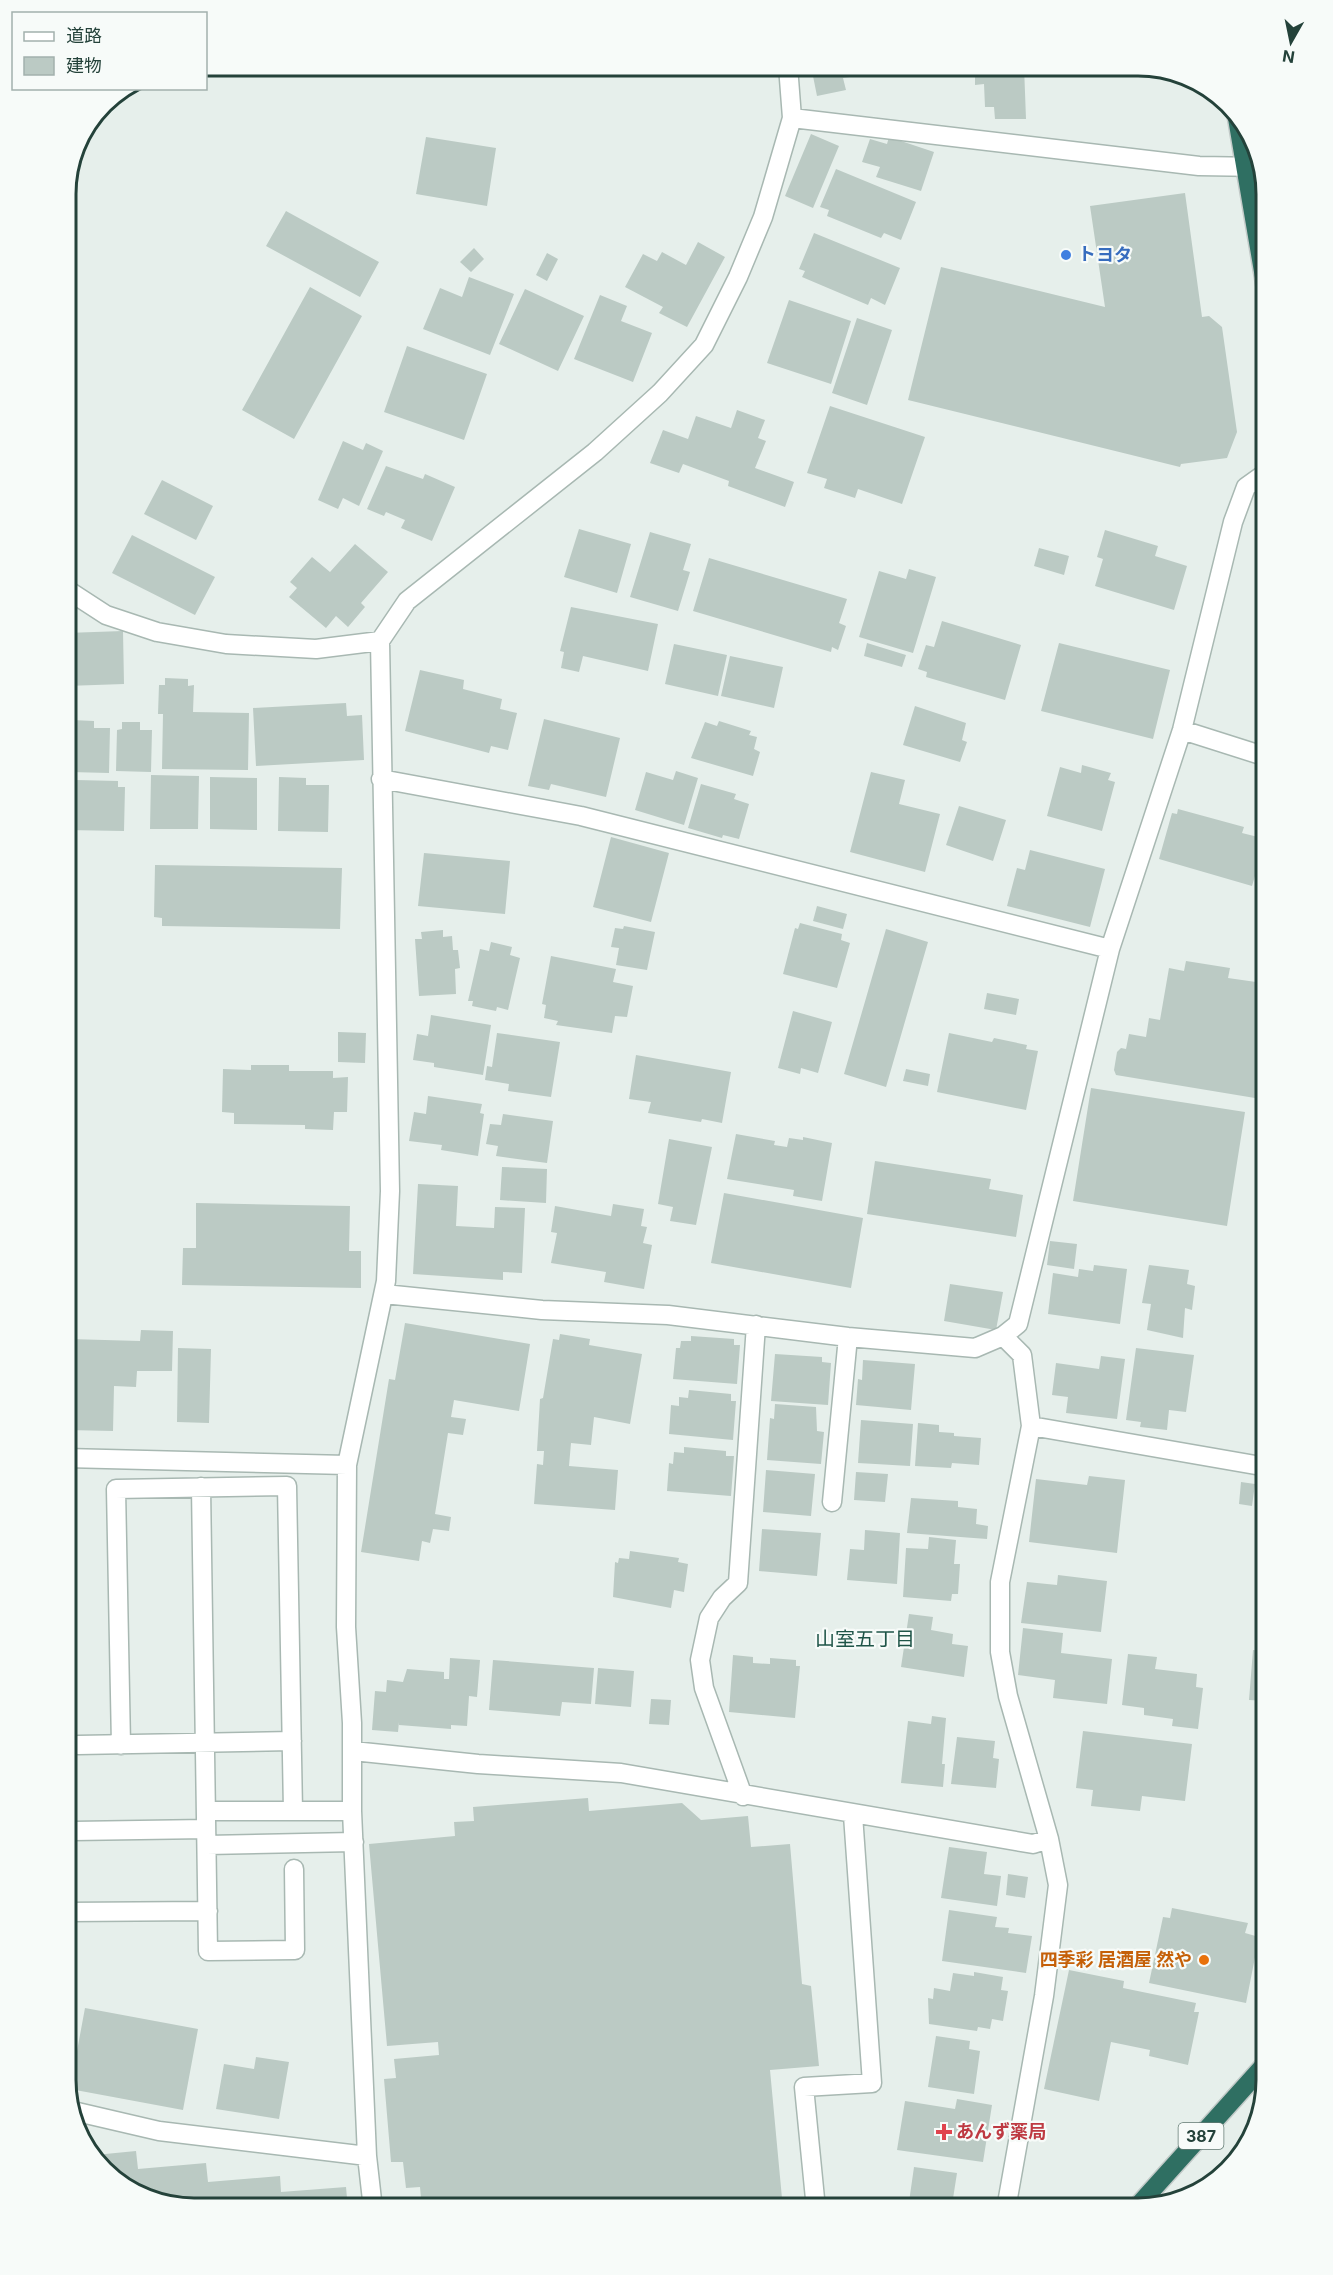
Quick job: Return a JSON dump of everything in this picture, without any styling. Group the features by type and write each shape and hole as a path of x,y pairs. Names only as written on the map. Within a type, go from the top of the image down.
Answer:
{"highway":[{"path":"1253,168 1256,194"},
{"name":"387","path":"1145,2198 1256,2074"}],"street":[{"path":"372,2198 367,2156 352,1811 353,1751 346,1627 347,1465 384,1294 390,1191 380,641 407,601 595,452 660,393 704,345 738,278 763,217 792,118 789,77"},
{"path":"792,118 1199,166 1253,167"},
{"path":"384,1294 542,1310 668,1315 848,1337 975,1348 1003,1336 1018,1324 1110,949 1182,730 1233,522 1246,487 1256,480"},
{"path":"77,596 106,615 157,632 226,644 316,649 380,641"},
{"path":"1182,730 1256,754"},
{"path":"381,778 581,816 1110,949"},
{"path":"743,1796 704,1688 700,1660 709,1618 722,1598 738,1583 756,1325"},
{"path":"1003,1336 1022,1355 1031,1426 1000,1582 1000,1652 1008,1696 1048,1839 1058,1885 1044,1996 1008,2198"},
{"path":"832,1502 848,1337"},
{"path":"1031,1426 1256,1465"},
{"path":"77,1458 347,1465"},
{"path":"122,1745 116,1489 287,1486 293,1811"},
{"path":"201,1487 208,1951 295,1950 294,1869"},
{"path":"78,1745 292,1741"},
{"path":"353,1751 478,1764 621,1773 853,1815 1033,1844 1048,1839"},
{"path":"206,1829 293,1811 352,1811"},
{"path":"815,2198 804,2087 872,2083 853,1815"},
{"path":"77,1832 206,1829 354,1842"},
{"path":"77,1912 208,1911"},
{"path":"82,2113 159,2131 367,2156"}],"building":[{"path":"813,77 850,77 843,78 846,90 817,96"},
{"path":"975,77 1024,77 1026,119 995,119 994,107 985,107 984,84 975,85"},
{"path":"811,134 839,146 813,208 785,196"},
{"path":"426,137 496,148 487,206 416,194"},
{"path":"889,137 934,152 921,191 876,177 880,167 862,162 870,139 887,144"},
{"path":"836,169 916,202 901,240 884,233 881,238 827,216 829,210 820,207"},
{"path":"1185,193 1202,317 1209,316 1222,327 1237,432 1227,458 1181,464 1180,467 908,400 941,267 1105,307 1090,206"},
{"path":"286,211 379,262 360,297 266,246"},
{"path":"814,233 900,268 885,305 871,298 868,305 802,277 805,271 799,269"},
{"path":"698,242 725,257 687,327 659,313 663,307 625,287 643,254 657,261 662,252 686,265"},
{"path":"474,248 484,259 471,272 460,262"},
{"path":"547,253 558,259 547,281 536,275"},
{"path":"469,277 514,294 490,355 423,329 440,288 462,297"},
{"path":"310,287 362,316 294,439 242,410"},
{"path":"525,289 584,316 558,371 499,344"},
{"path":"600,295 627,306 621,321 652,333 633,382 574,359"},
{"path":"789,300 851,321 831,384 767,363"},
{"path":"857,318 892,330 867,405 832,393"},
{"path":"407,346 487,374 464,440 384,412"},
{"path":"830,406 925,437 902,504 858,489 855,498 824,488 827,479 807,473"},
{"path":"737,410 765,420 758,438 766,441 755,468 794,482 785,507 728,486 729,481 683,464 679,473 650,463 663,430 688,439 696,416 731,428"},
{"path":"343,441 363,450 366,443 383,451 359,506 343,498 338,509 318,500"},
{"path":"386,466 423,479 425,474 455,487 432,541 401,528 405,520 386,512 384,516 367,509"},
{"path":"162,480 213,506 196,540 144,514"},
{"path":"579,529 631,544 617,593 564,577"},
{"path":"1105,530 1158,546 1155,556 1187,566 1174,610 1095,586 1103,559 1097,557"},
{"path":"650,532 691,544 683,570 690,572 678,611 630,597"},
{"path":"132,535 215,577 195,615 112,573"},
{"path":"355,544 388,572 361,603 365,607 348,627 336,616 326,628 289,597 297,588 290,582 312,557 330,572"},
{"path":"1039,548 1069,556 1064,575 1034,566"},
{"path":"709,558 847,599 839,623 846,626 838,650 832,647 831,652 693,611"},
{"path":"909,569 936,577 913,653 859,637 879,571 906,579"},
{"path":"571,607 658,624 648,671 583,656 579,672 561,668 564,652 560,651"},
{"path":"942,621 1021,645 1005,700 926,677 927,672 918,669 926,645 934,647"},
{"path":"123,631 124,684 77,686 77,633"},
{"path":"867,643 906,655 902,667 864,656"},
{"path":"1059,643 1170,670 1153,739 1041,711"},
{"path":"674,644 727,655 718,696 665,684"},
{"path":"730,656 783,667 774,708 721,696"},
{"path":"420,670 464,680 463,689 502,699 500,709 517,713 508,750 491,746 489,753 405,731"},
{"path":"165,678 188,679 188,686 194,685 193,712 249,713 248,770 162,769 163,714 158,714 159,685 165,685"},
{"path":"346,703 347,716 362,715 364,760 256,766 253,708"},
{"path":"915,706 966,723 962,740 967,742 960,762 903,745"},
{"path":"544,719 620,738 606,797 551,784 549,790 528,786"},
{"path":"77,720 94,721 94,728 110,728 109,773 77,772"},
{"path":"719,721 751,731 749,735 757,737 754,749 760,752 753,776 691,758 705,722 717,726"},
{"path":"122,722 140,722 140,730 152,730 151,772 116,771 117,730 122,729"},
{"path":"1082,765 1111,773 1108,780 1115,782 1102,831 1047,816 1060,767 1081,773"},
{"path":"676,771 698,778 684,825 635,810 646,772 673,780"},
{"path":"871,772 905,780 899,804 940,814 925,872 850,852"},
{"path":"151,775 199,776 198,829 150,829"},
{"path":"210,777 257,778 257,830 210,829"},
{"path":"279,777 306,778 306,785 329,785 328,832 278,831"},
{"path":"77,780 118,781 118,787 125,787 124,831 77,830"},
{"path":"701,784 736,794 734,799 749,804 739,839 723,835 722,838 688,828"},
{"path":"959,806 1006,820 993,861 946,845"},
{"path":"1178,809 1244,827 1242,833 1256,836 1256,873 1252,886 1159,859 1172,813 1177,814"},
{"path":"611,837 669,853 651,922 593,907"},
{"path":"1030,850 1105,869 1090,927 1007,906 1017,868 1025,870"},
{"path":"424,853 510,861 505,914 418,906"},
{"path":"155,865 342,868 340,929 162,926 162,918 154,917"},
{"path":"817,906 847,914 843,929 813,921"},
{"path":"800,923 842,934 841,940 850,943 837,988 783,974 795,928 798,929"},
{"path":"624,926 655,932 647,970 616,965 619,948 611,947 615,928 623,929"},
{"path":"886,929 928,942 886,1087 844,1074"},
{"path":"443,930 443,937 452,936 453,950 458,950 460,968 455,969 456,994 419,996 415,939 422,939 421,932"},
{"path":"491,942 512,947 510,955 520,958 508,1010 497,1007 496,1011 472,1006 473,1001 468,1001 480,949 489,951"},
{"path":"551,956 616,969 613,982 633,986 627,1017 615,1016 612,1033 556,1025 558,1021 544,1018 546,1005 542,1004"},
{"path":"1186,961 1230,968 1228,978 1256,982 1256,1098 1116,1075 1114,1070 1117,1052 1121,1048 1126,1049 1129,1034 1146,1037 1149,1018 1160,1020 1169,968 1184,971"},
{"path":"987,993 1019,999 1016,1015 984,1009"},
{"path":"793,1011 832,1022 818,1073 801,1068 800,1074 778,1068"},
{"path":"431,1015 491,1025 483,1075 434,1067 434,1063 413,1060 417,1034 428,1036"},
{"path":"338,1032 366,1033 365,1063 338,1062"},
{"path":"497,1033 560,1042 551,1097 508,1091 509,1084 485,1080 487,1066 492,1067"},
{"path":"949,1033 992,1042 994,1038 1027,1045 1026,1049 1038,1051 1026,1110 937,1092"},
{"path":"636,1055 731,1072 722,1123 702,1119 701,1122 648,1113 651,1102 629,1099"},
{"path":"251,1065 289,1065 289,1071 333,1071 333,1078 348,1077 347,1112 334,1112 333,1130 305,1129 305,1125 234,1124 234,1113 222,1112 223,1069 251,1070"},
{"path":"906,1069 930,1074 928,1086 903,1081"},
{"path":"1091,1088 1245,1112 1227,1226 1073,1201"},
{"path":"428,1096 482,1104 480,1113 484,1114 478,1156 441,1150 442,1145 409,1141 414,1112 426,1114"},
{"path":"503,1114 553,1121 547,1163 496,1156 498,1146 486,1144 490,1124 501,1125"},
{"path":"736,1134 775,1141 774,1145 787,1147 789,1138 803,1140 803,1137 832,1143 822,1201 793,1196 794,1190 727,1179"},
{"path":"669,1139 712,1147 696,1225 670,1221 673,1207 658,1204"},
{"path":"875,1161 991,1179 989,1189 1023,1195 1016,1237 867,1214"},
{"path":"502,1167 547,1169 546,1203 500,1200"},
{"path":"418,1184 458,1186 456,1226 494,1228 495,1207 525,1208 522,1273 503,1272 503,1280 413,1274"},
{"path":"724,1193 863,1218 851,1288 711,1263"},
{"path":"196,1203 350,1206 349,1251 361,1251 361,1288 182,1285 183,1248 196,1248"},
{"path":"613,1204 644,1209 641,1226 647,1227 643,1243 652,1245 644,1289 604,1282 606,1272 551,1263 557,1233 551,1232 555,1206 611,1216"},
{"path":"1050,1241 1077,1244 1074,1269 1047,1265"},
{"path":"1094,1265 1127,1269 1120,1324 1048,1314 1053,1273 1078,1277 1079,1269 1093,1271"},
{"path":"1149,1265 1189,1270 1187,1284 1195,1286 1192,1310 1185,1308 1183,1338 1147,1330 1151,1304 1142,1303"},
{"path":"950,1284 1003,1292 996,1330 944,1321"},
{"path":"405,1323 530,1344 519,1411 454,1400 451,1417 466,1419 463,1435 448,1433 435,1514 451,1517 449,1531 433,1529 430,1543 422,1541 419,1561 361,1552 389,1379 395,1380"},
{"path":"141,1330 173,1331 172,1371 137,1371 136,1387 114,1386 113,1431 77,1430 77,1339 140,1341"},
{"path":"560,1334 590,1339 589,1345 642,1354 630,1424 594,1417 591,1445 571,1443 569,1466 618,1470 615,1510 534,1504 537,1464 543,1465 544,1451 537,1451 540,1399 543,1398 553,1339 559,1340"},
{"path":"691,1336 734,1339 734,1345 740,1345 737,1384 673,1379 676,1348 680,1348 681,1341 691,1341"},
{"path":"178,1348 211,1349 209,1423 177,1422"},
{"path":"1136,1348 1194,1355 1186,1412 1169,1410 1167,1430 1140,1427 1141,1422 1126,1420"},
{"path":"775,1354 822,1357 822,1362 831,1363 828,1405 771,1401"},
{"path":"1101,1356 1125,1359 1117,1419 1066,1413 1068,1397 1052,1395 1056,1363 1099,1369"},
{"path":"863,1360 915,1364 911,1410 856,1405 858,1379 862,1380"},
{"path":"689,1390 731,1394 731,1401 736,1401 733,1440 669,1434 671,1405 679,1406 679,1397 688,1398"},
{"path":"775,1404 816,1407 817,1431 824,1432 821,1464 767,1460 770,1418 774,1419"},
{"path":"861,1420 913,1424 910,1466 858,1463"},
{"path":"918,1423 939,1425 939,1432 954,1433 954,1436 981,1438 979,1465 952,1463 951,1468 915,1466"},
{"path":"684,1447 726,1451 726,1456 734,1456 731,1496 667,1491 669,1463 673,1464 674,1452 684,1453"},
{"path":"766,1470 815,1474 811,1516 763,1512"},
{"path":"856,1472 888,1474 885,1502 854,1500"},
{"path":"1089,1476 1125,1480 1117,1553 1029,1542 1036,1479 1087,1485"},
{"path":"1241,1482 1255,1484 1252,1506 1239,1504"},
{"path":"911,1498 958,1501 958,1507 977,1509 976,1524 988,1526 987,1539 907,1533"},
{"path":"762,1529 821,1533 817,1576 759,1571"},
{"path":"865,1530 900,1533 897,1584 847,1580 850,1549 864,1550"},
{"path":"929,1537 956,1540 954,1564 960,1564 958,1594 952,1594 951,1601 903,1597 906,1548 928,1549"},
{"path":"630,1551 679,1558 678,1562 688,1564 684,1592 674,1590 671,1608 613,1597 615,1562 618,1563 619,1558 629,1559"},
{"path":"1058,1575 1107,1581 1101,1632 1021,1623 1027,1582 1057,1585"},
{"path":"909,1614 933,1617 931,1630 953,1634 952,1644 968,1646 964,1677 901,1667"},
{"path":"1023,1628 1063,1633 1061,1653 1112,1659 1107,1704 1053,1698 1055,1680 1018,1675"},
{"path":"1253,1650 1256,1650 1256,1700 1249,1700"},
{"path":"1128,1654 1157,1657 1155,1669 1197,1674 1196,1687 1203,1688 1198,1729 1172,1726 1173,1719 1144,1715 1144,1708 1122,1705"},
{"path":"733,1655 753,1657 753,1663 770,1664 770,1658 796,1660 796,1666 800,1666 795,1718 729,1712"},
{"path":"450,1658 480,1660 477,1697 469,1696 467,1726 451,1725 451,1729 399,1725 399,1722 398,1732 372,1730 375,1691 386,1692 387,1680 403,1682 407,1669 444,1672 444,1679 449,1679"},
{"path":"493,1660 594,1668 591,1704 562,1702 560,1716 489,1710"},
{"path":"598,1668 634,1671 631,1707 595,1704"},
{"path":"651,1699 671,1700 669,1725 649,1724"},
{"path":"932,1716 946,1718 942,1764 945,1764 943,1787 901,1783 908,1721 931,1724"},
{"path":"1083,1731 1192,1744 1185,1801 1142,1796 1140,1811 1091,1806 1093,1790 1076,1788"},
{"path":"957,1737 995,1741 993,1758 999,1759 996,1788 951,1784"},
{"path":"588,1798 589,1811 682,1803 701,1820 748,1816 751,1847 790,1844 802,1984 811,1986 819,2066 770,2070 782,2198 421,2198 420,2187 406,2188 403,2162 391,2162 384,2079 396,2078 394,2059 439,2055 438,2042 387,2046 369,1844 455,1836 454,1822 474,1821 473,1807"},
{"path":"949,1847 987,1852 984,1874 1001,1876 997,1906 941,1898"},
{"path":"1008,1874 1028,1877 1025,1898 1006,1895"},
{"name":"四季彩 居酒屋 然や","path":"1172,1908 1248,1923 1245,1933 1256,1936 1256,1952 1246,2003 1149,1983 1163,1917 1170,1918"},
{"path":"949,1910 997,1917 995,1927 1009,1928 1008,1933 1032,1936 1026,1973 942,1961"},
{"path":"1069,1970 1124,1981 1123,1988 1196,2003 1194,2012 1199,2012 1188,2065 1149,2056 1150,2050 1111,2042 1099,2101 1044,2089"},
{"path":"974,1972 1003,1977 1001,1990 1008,1991 1003,2021 992,2019 990,2029 978,2027 977,2031 929,2024 928,1998 933,1999 934,1988 950,1991 953,1973 974,1976"},
{"path":"85,2008 198,2029 183,2110 78,2090 77,2051"},
{"path":"936,2036 970,2041 969,2049 980,2051 974,2094 928,2087"},
{"path":"256,2057 289,2062 279,2119 216,2109 224,2064 254,2069"},
{"name":"あんず薬局","path":"957,2099 992,2105 983,2162 897,2150 905,2101 955,2109"},
{"path":"136,2151 138,2169 206,2163 208,2182 280,2176 281,2192 346,2187 347,2198 187,2198 171,2196 129,2179 103,2154"},
{"path":"914,2167 957,2173 953,2198 910,2198"}],"place":[{"name":"トヨタ","path":"1066,255"},
{"name":"四季彩 居酒屋 然や","path":"1204,1960"},
{"name":"あんず薬局","path":"944,2132"}],"district":[{"name":"山室五丁目","path":"865,1639"}]}
